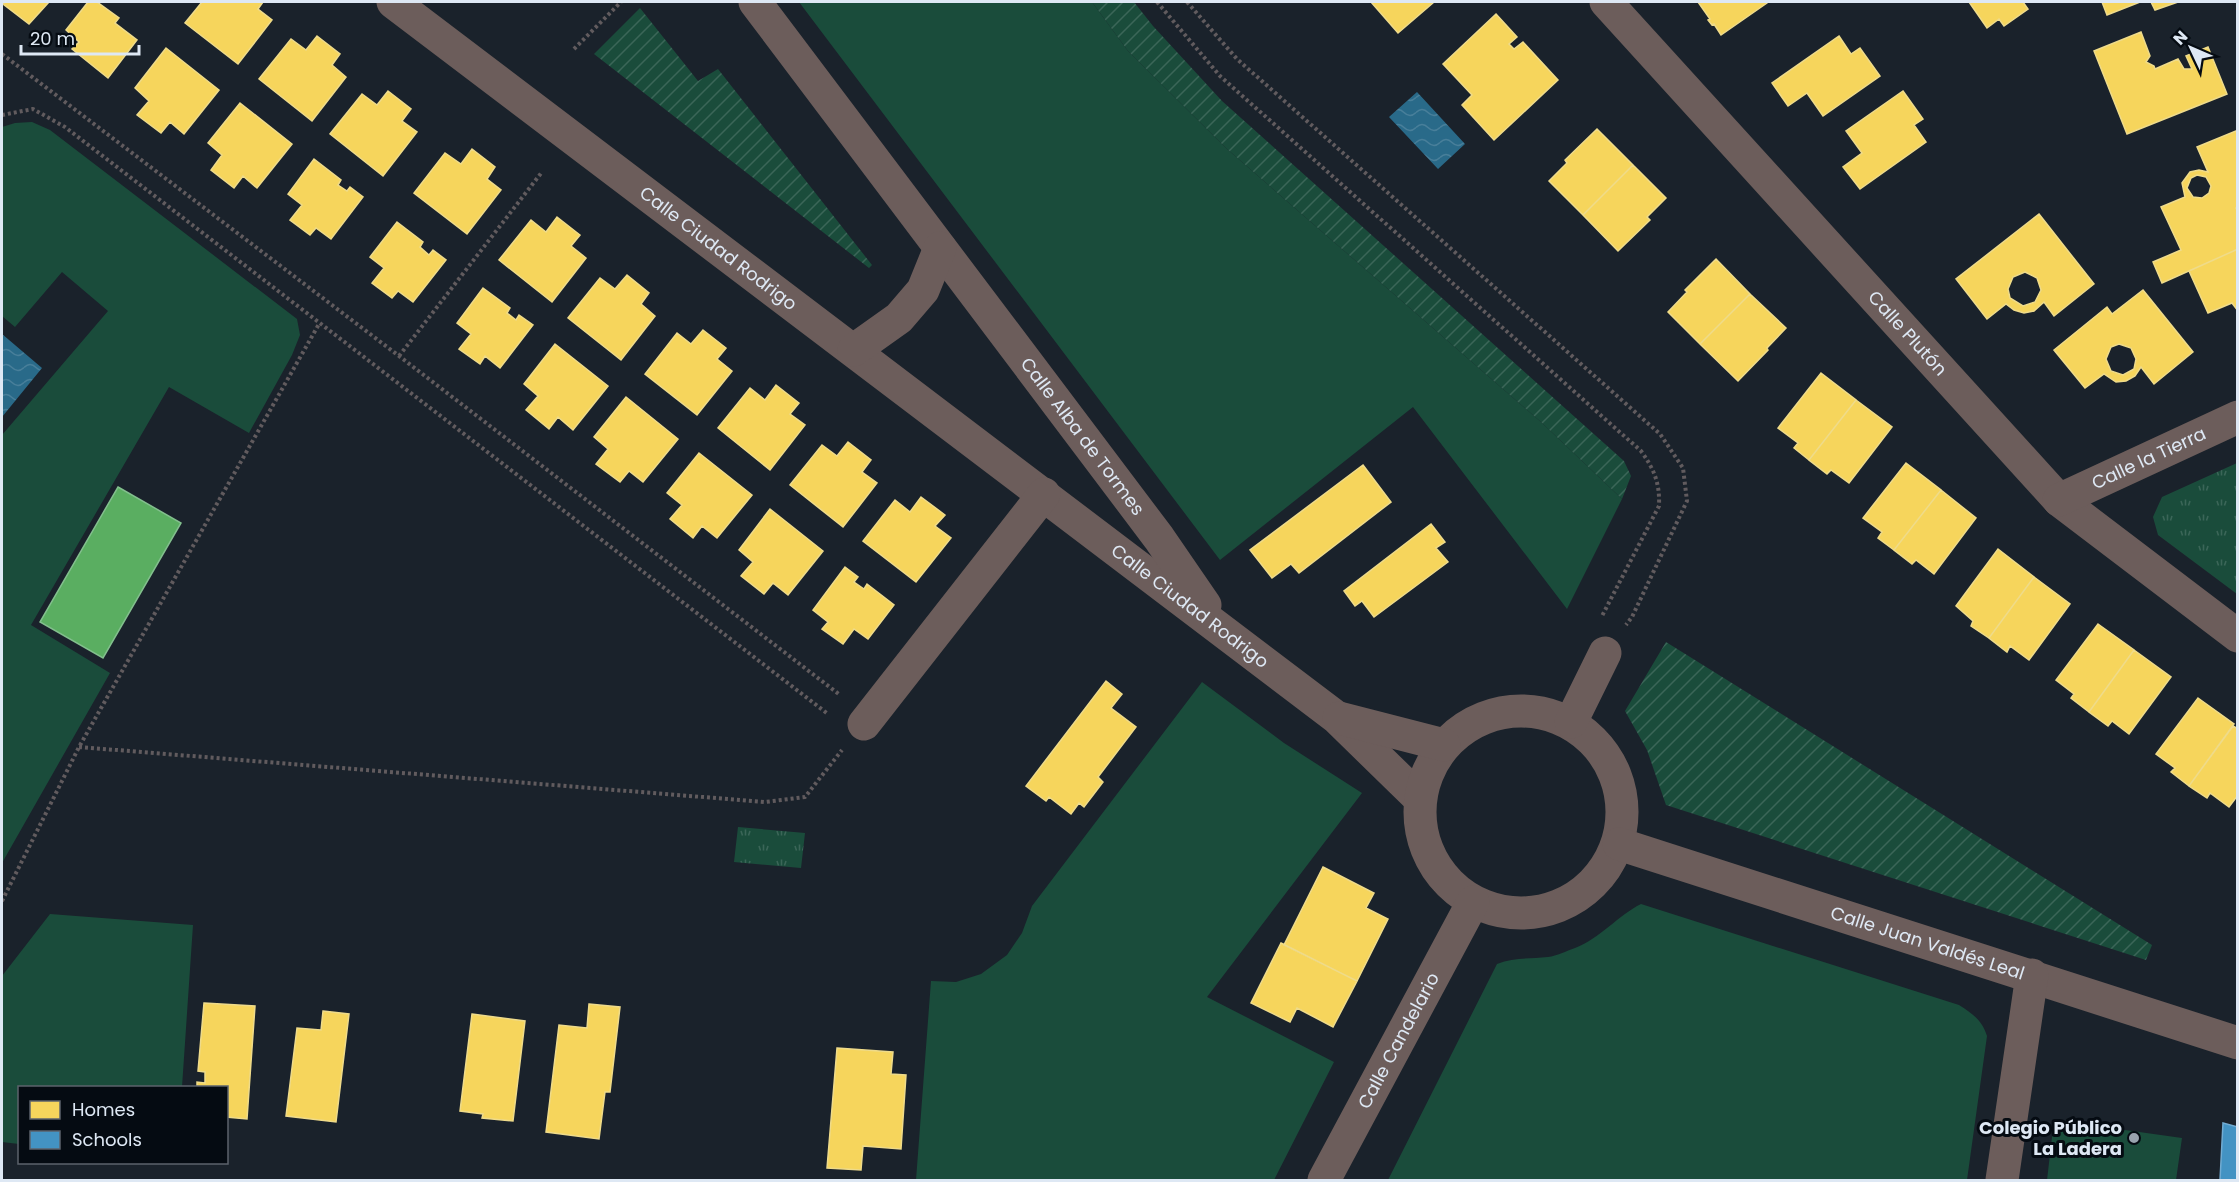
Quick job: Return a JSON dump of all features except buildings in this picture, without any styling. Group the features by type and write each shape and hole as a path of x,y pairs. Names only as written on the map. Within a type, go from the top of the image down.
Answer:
{"street":[{"name":"Calle Ciudad Rodrigo","path":"393,2 1336,717 1420,799"},
{"name":"Calle Alba de Tormes","path":"755,2 1159,538 1221,629"},
{"name":"Calle Plutón","path":"1606,2 2059,500 2238,636"},
{"path":"854,350 899,318 923,290 940,248"},
{"name":"Calle la Tierra","path":"2059,500 2238,417"},
{"path":"856,720 1044,494"},
{"path":"1571,722 1605,652"},
{"path":"1527,710 1571,722 1606,753 1623,798 1619,844 1596,882 1559,907 1516,915 1473,902 1449,884 1430,859 1420,830 1420,799 1444,745 1482,718 1493,716 1527,710"},
{"name":"Calle Ciudad Rodrigo","path":"1336,717 1444,745"},
{"name":"Calle Juan Valdés Leal","path":"1619,844 2238,1043"},
{"name":"Calle Candelario","path":"1324,1180 1473,902"},
{"path":"2002,1180 2032,975"}],"path":[{"path":"574,49 621,2"},
{"path":"1158,2 1220,76 1641,451 1654,470 1660,489 1659,506 1600,621"},
{"path":"1187,2 1237,59 1660,434 1683,468 1687,501 1632,617 1605,652"},
{"path":"2,54 399,356 856,720"},
{"path":"2,115 33,109 65,127 319,324 856,720"},
{"path":"399,356 542,172"},
{"path":"2,901 79,747 319,324"},
{"path":"79,747 765,802 805,797 856,720"}],"green space":[{"path":"799,2 1092,2 1128,51 1227,149 1541,422 1622,499 1567,609 1413,407 1220,560"},
{"path":"1092,2 1134,2 1222,101 1624,461 1631,476 1622,499 1541,422 1227,149 1128,51"},
{"path":"640,8 698,81 718,69 872,265 869,268 594,54"},
{"path":"32,122 50,130 297,319 300,335 292,355 249,433 169,387 31,625 110,673 2,863 2,435 108,311 62,272 15,327 2,316 2,127 15,123"},
{"path":"2237,463 2237,594 2158,535 2153,517 2162,497"},
{"path":"1666,642 2152,945 2146,960 1666,805 1647,750 1625,711"},
{"path":"1202,682 1284,743 1362,793 1207,997 1334,1062 1274,1180 916,1180 931,981 956,982 981,974 1007,955 1022,933 1032,906"},
{"path":"738,827 805,833 801,868 734,862"},
{"path":"1641,904 1959,1005 1973,1015 1980,1022 1987,1036 1967,1180 1388,1180 1497,964 1516,959 1551,956 1575,948 1593,939"},
{"path":"50,914 193,925 182,1086 18,1086 18,1144 2,1142 2,976"},
{"path":"2054,1120 2182,1138 2176,1180 2047,1180"}],"water":[{"path":"1417,92 1465,144 1438,169 1389,117"},
{"path":"2,334 42,368 2,417"}],"place":[{"name":"Colegio Público La Ladera","path":"2134,1138"}]}
